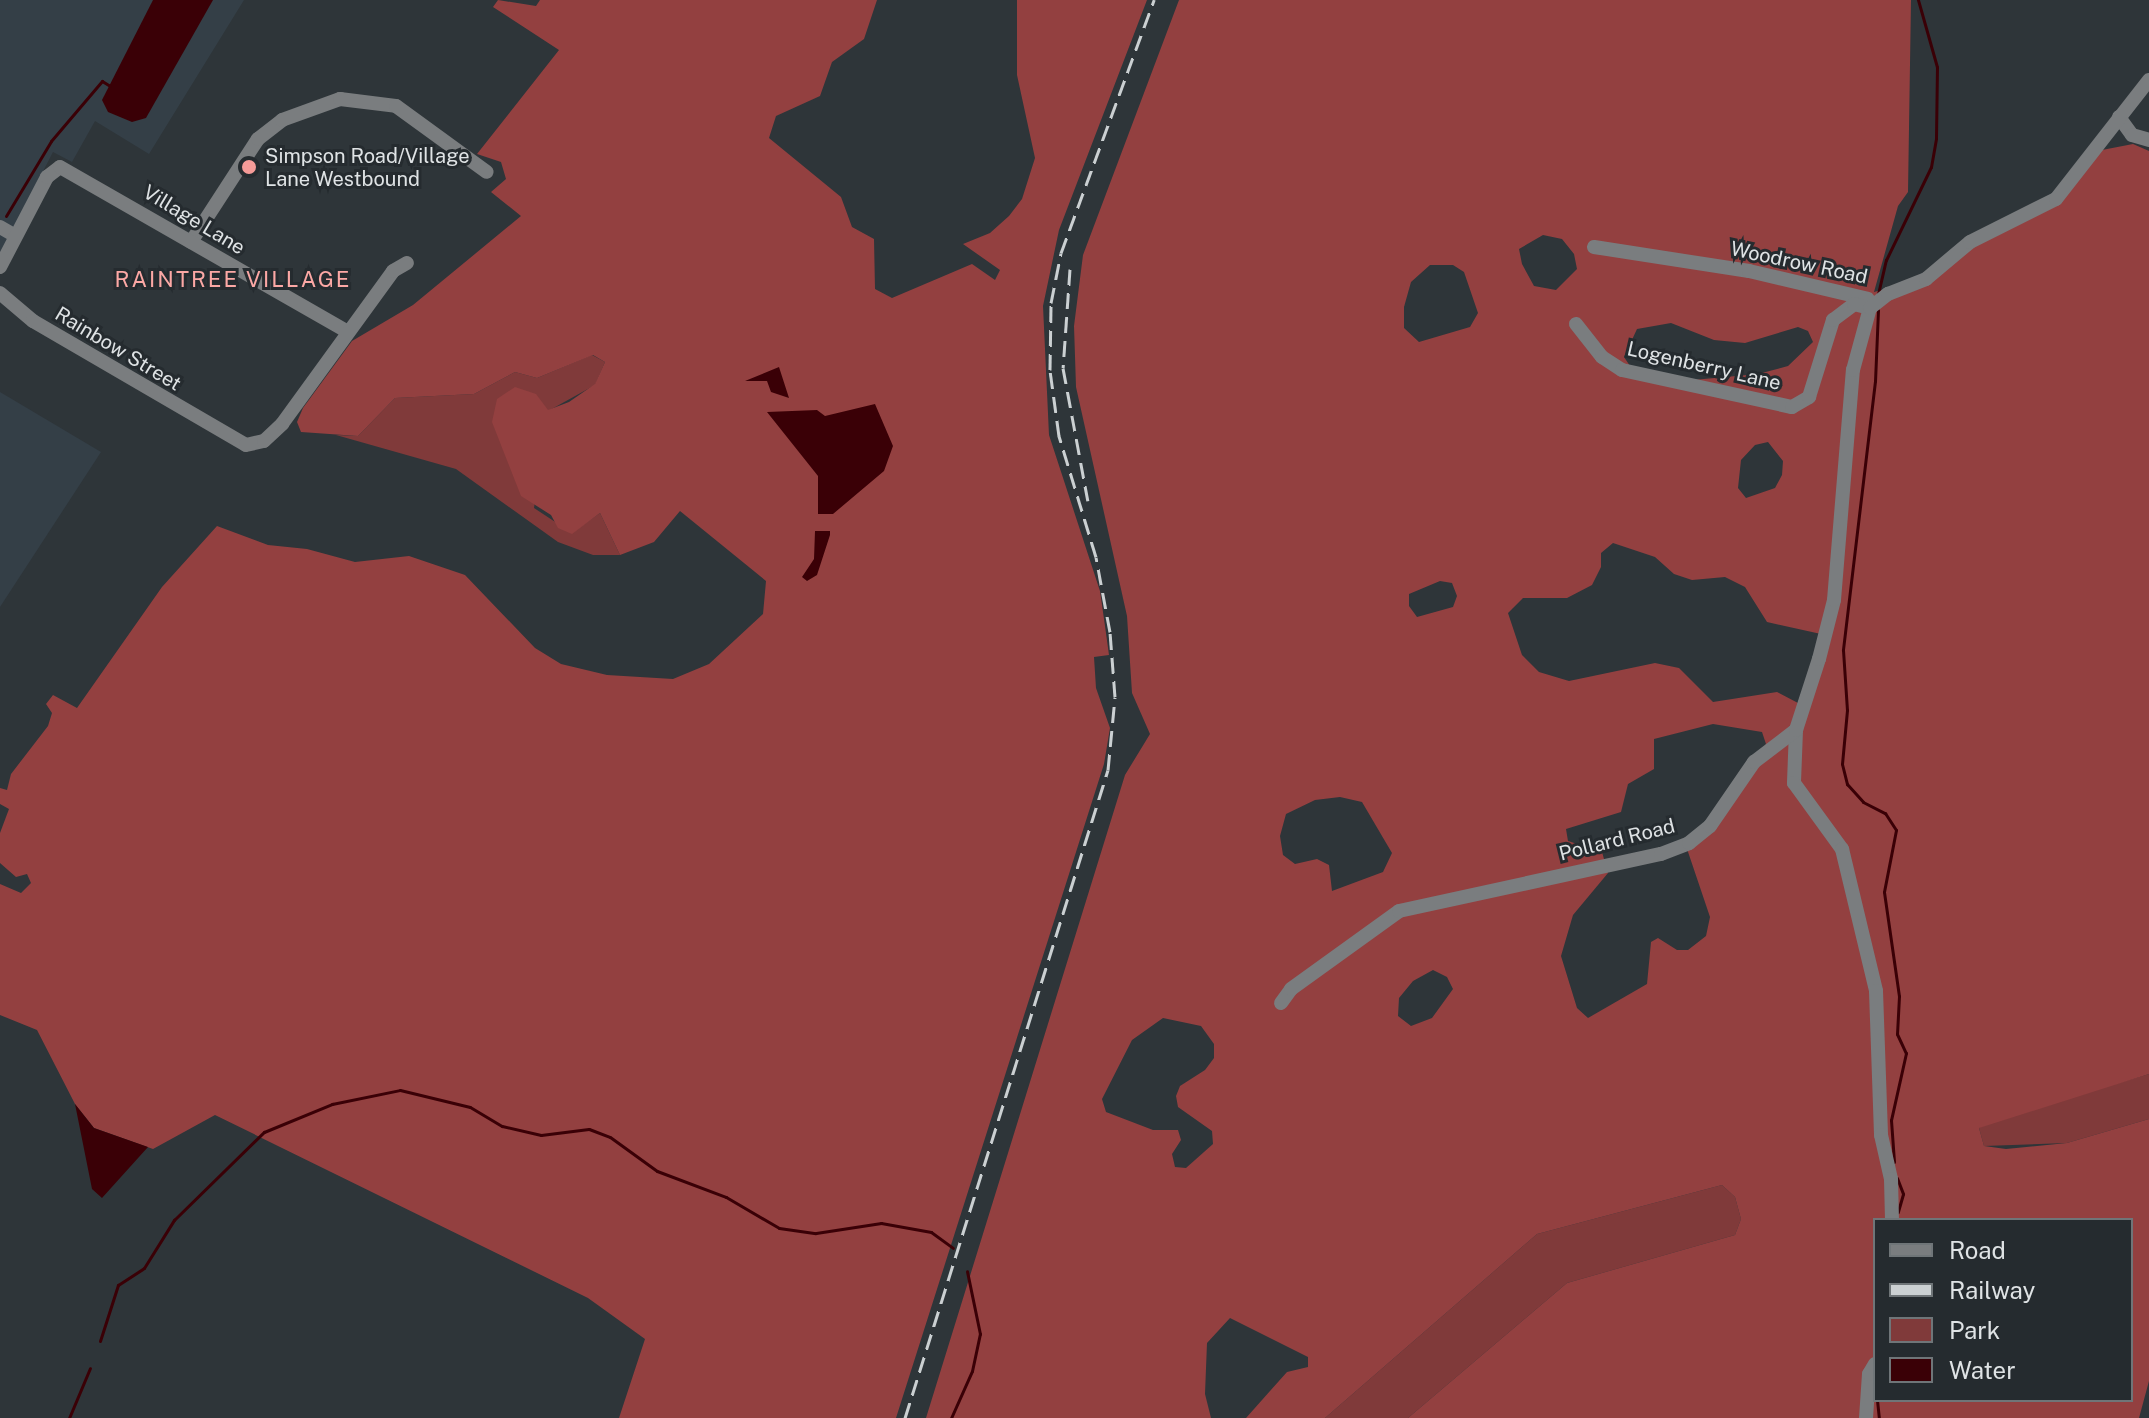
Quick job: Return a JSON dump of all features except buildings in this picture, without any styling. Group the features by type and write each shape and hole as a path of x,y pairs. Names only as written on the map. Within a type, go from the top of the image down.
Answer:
{"street":[{"name":"Woodrow Road","path":"1594,247 1749,271 1873,305 1926,279 1978,237 2048,206 2089,163 2119,117 2149,80"},
{"path":"191,242 258,139 282,120 340,99 396,106 487,172"},
{"path":"2119,117 2132,135 2149,140"},
{"name":"Village Lane","path":"14,235 47,177 60,167 348,332"},
{"path":"0,227 14,235 0,267"},
{"path":"348,332 393,271 407,263"},
{"name":"Rainbow Street","path":"0,293 33,321 221,434 246,445 264,441 348,332"},
{"name":"Logenberry Lane","path":"1576,324 1602,357 1622,370 1792,407 1809,397 1833,320 1854,304 1873,305"},
{"path":"1873,305 1853,370 1834,600 1796,730 1794,783 1842,849 1876,991 1881,1135 1891,1179 1892,1218"},
{"name":"Pollard Road","path":"1281,1003 1291,989 1399,911 1661,854 1689,843 1710,826 1754,762 1796,730"},
{"path":"1866,1418 1869,1374 1873,1367"}],"shaded area":[{"path":"0,0 244,0 149,154 95,121 72,162 53,152 0,255"},
{"path":"498,0 536,6 540,0 877,0 864,39 832,62 820,96 776,116 769,138 841,197 852,227 874,239 875,289 892,298 972,264 995,280 1000,270 963,244 990,233 1009,216 1022,199 1035,158 1017,75 1017,0 1147,0 1059,230 1043,306 1049,435 1100,591 1109,655 1094,657 1096,688 1110,728 1104,764 896,1418 619,1418 645,1339 588,1298 215,1115 153,1149 94,1128 75,1104 37,1030 0,1015 0,884 21,893 31,883 27,874 16,877 0,863 0,833 9,809 0,804 0,788 7,790 11,774 48,726 52,713 46,704 53,695 77,708 162,587 217,526 268,545 307,549 355,562 409,556 465,575 535,648 561,664 607,675 673,679 709,664 763,614 766,581 680,511 654,542 620,555 600,513 572,534 558,528 551,515 521,496 492,422 497,399 515,387 536,394 548,410 569,402 595,384 605,362 593,355 537,378 515,372 474,394 395,398 358,436 301,432 297,422 303,408 352,341 413,305 521,216 491,192 506,179 501,162 477,154 559,50 493,7"},
{"path":"1179,0 1911,0 1908,192 1898,206 1874,292 1911,282 2043,204 2102,150 2133,144 2149,151 2149,1074 1979,1128 1984,1146 2006,1149 2067,1143 2149,1119 2149,1381 2139,1418 1408,1418 1567,1283 1735,1235 1741,1219 1735,1197 1722,1185 1537,1234 1325,1418 1246,1418 1287,1372 1308,1367 1308,1357 1230,1318 1207,1343 1205,1394 1211,1418 926,1418 1125,775 1150,734 1132,693 1127,616 1076,387 1074,326 1083,255","holes":["1543,235 1562,239 1574,254 1577,269 1556,290 1534,286 1522,264 1519,249","1430,265 1453,265 1464,272 1478,313 1470,327 1419,342 1404,328 1404,307 1411,282","1671,323 1714,340 1745,343 1798,327 1808,331 1813,342 1788,366 1758,374 1693,380 1632,369 1624,357 1637,329","1768,442 1783,461 1782,475 1775,488 1746,498 1738,488 1741,460 1755,445","1613,543 1655,557 1674,574 1692,580 1725,577 1745,587 1767,622 1821,634 1798,703 1777,692 1713,702 1679,668 1655,663 1569,681 1539,672 1522,655 1508,613 1523,598 1567,598 1592,585 1601,567 1601,553","1440,581 1452,583 1457,596 1453,607 1417,617 1409,606 1409,594","1713,724 1762,732 1766,744 1710,818 1684,840 1710,917 1706,936 1688,950 1677,950 1658,938 1651,942 1647,984 1588,1018 1577,1008 1561,956 1573,915 1608,873 1602,852 1568,841 1566,829 1621,812 1628,784 1654,769 1654,739","1340,797 1362,802 1392,853 1383,872 1332,891 1329,865 1317,859 1295,864 1283,855 1280,836 1286,814 1315,800","1433,970 1447,977 1453,989 1432,1018 1411,1026 1398,1016 1399,998 1413,981","1163,1018 1201,1026 1214,1044 1214,1058 1205,1070 1180,1086 1176,1096 1178,1107 1212,1131 1213,1144 1186,1168 1175,1167 1172,1154 1181,1140 1178,1130 1153,1130 1106,1112 1102,1099 1132,1040"]},
{"path":"0,392 101,452 0,607"}],"green space":[{"path":"592,355 605,362 595,385 548,411 534,508 572,533 600,513 620,555 593,555 558,542 456,469 336,435 358,436 395,398 474,394 515,372 537,378"},
{"path":"2149,1074 2149,1119 2067,1143 1984,1146 1979,1128 1983,1123"},
{"path":"1722,1185 1735,1197 1741,1219 1735,1235 1567,1283 1408,1418 1325,1418 1537,1234"}],"water":[{"path":"153,0 213,0 146,118 132,122 108,112 102,100"},
{"path":"779,367 789,398 771,392 767,381 745,381"},
{"path":"875,404 893,446 884,471 833,514 818,514 818,476 767,412 817,410 825,416"},
{"path":"815,531 830,531 830,535 817,575 807,581 802,577 814,559"},
{"path":"75,1104 94,1128 148,1147 102,1198 92,1189"}],"waterway":[{"path":"1878,294 1886,260 1931,167 1936,138 1937,67 1918,0"},
{"path":"6,216 51,141 102,81 110,86"},
{"path":"1878,310 1875,381 1843,650 1847,710 1842,764 1847,784 1863,802 1885,813 1896,830 1884,892 1899,996 1897,1034 1906,1053 1891,1120 1894,1162"},
{"path":"100,1341 118,1285 144,1268 174,1220 264,1132 332,1104 400,1090 470,1107 502,1126 541,1135 589,1129 610,1137 657,1171 726,1197 779,1228 816,1233 881,1223 931,1232 953,1248"},
{"path":"1897,1178 1903,1194 1898,1212"},
{"path":"951,1418 972,1371 980,1334 967,1271"},
{"path":"69,1418 90,1368"},
{"path":"1877,1402 1879,1418"}],"railway":[{"path":"905,1418 1108,770 1115,697 1110,632 1096,557 1059,436 1050,370 1051,303 1061,253 1154,0"},
{"path":"1070,269 1063,368 1088,501"}],"place":[{"name":"Simpson Road/Village Lane Westbound","path":"249,167"}],"district":[{"name":"RAINTREE VILLAGE","path":"233,280"}]}
